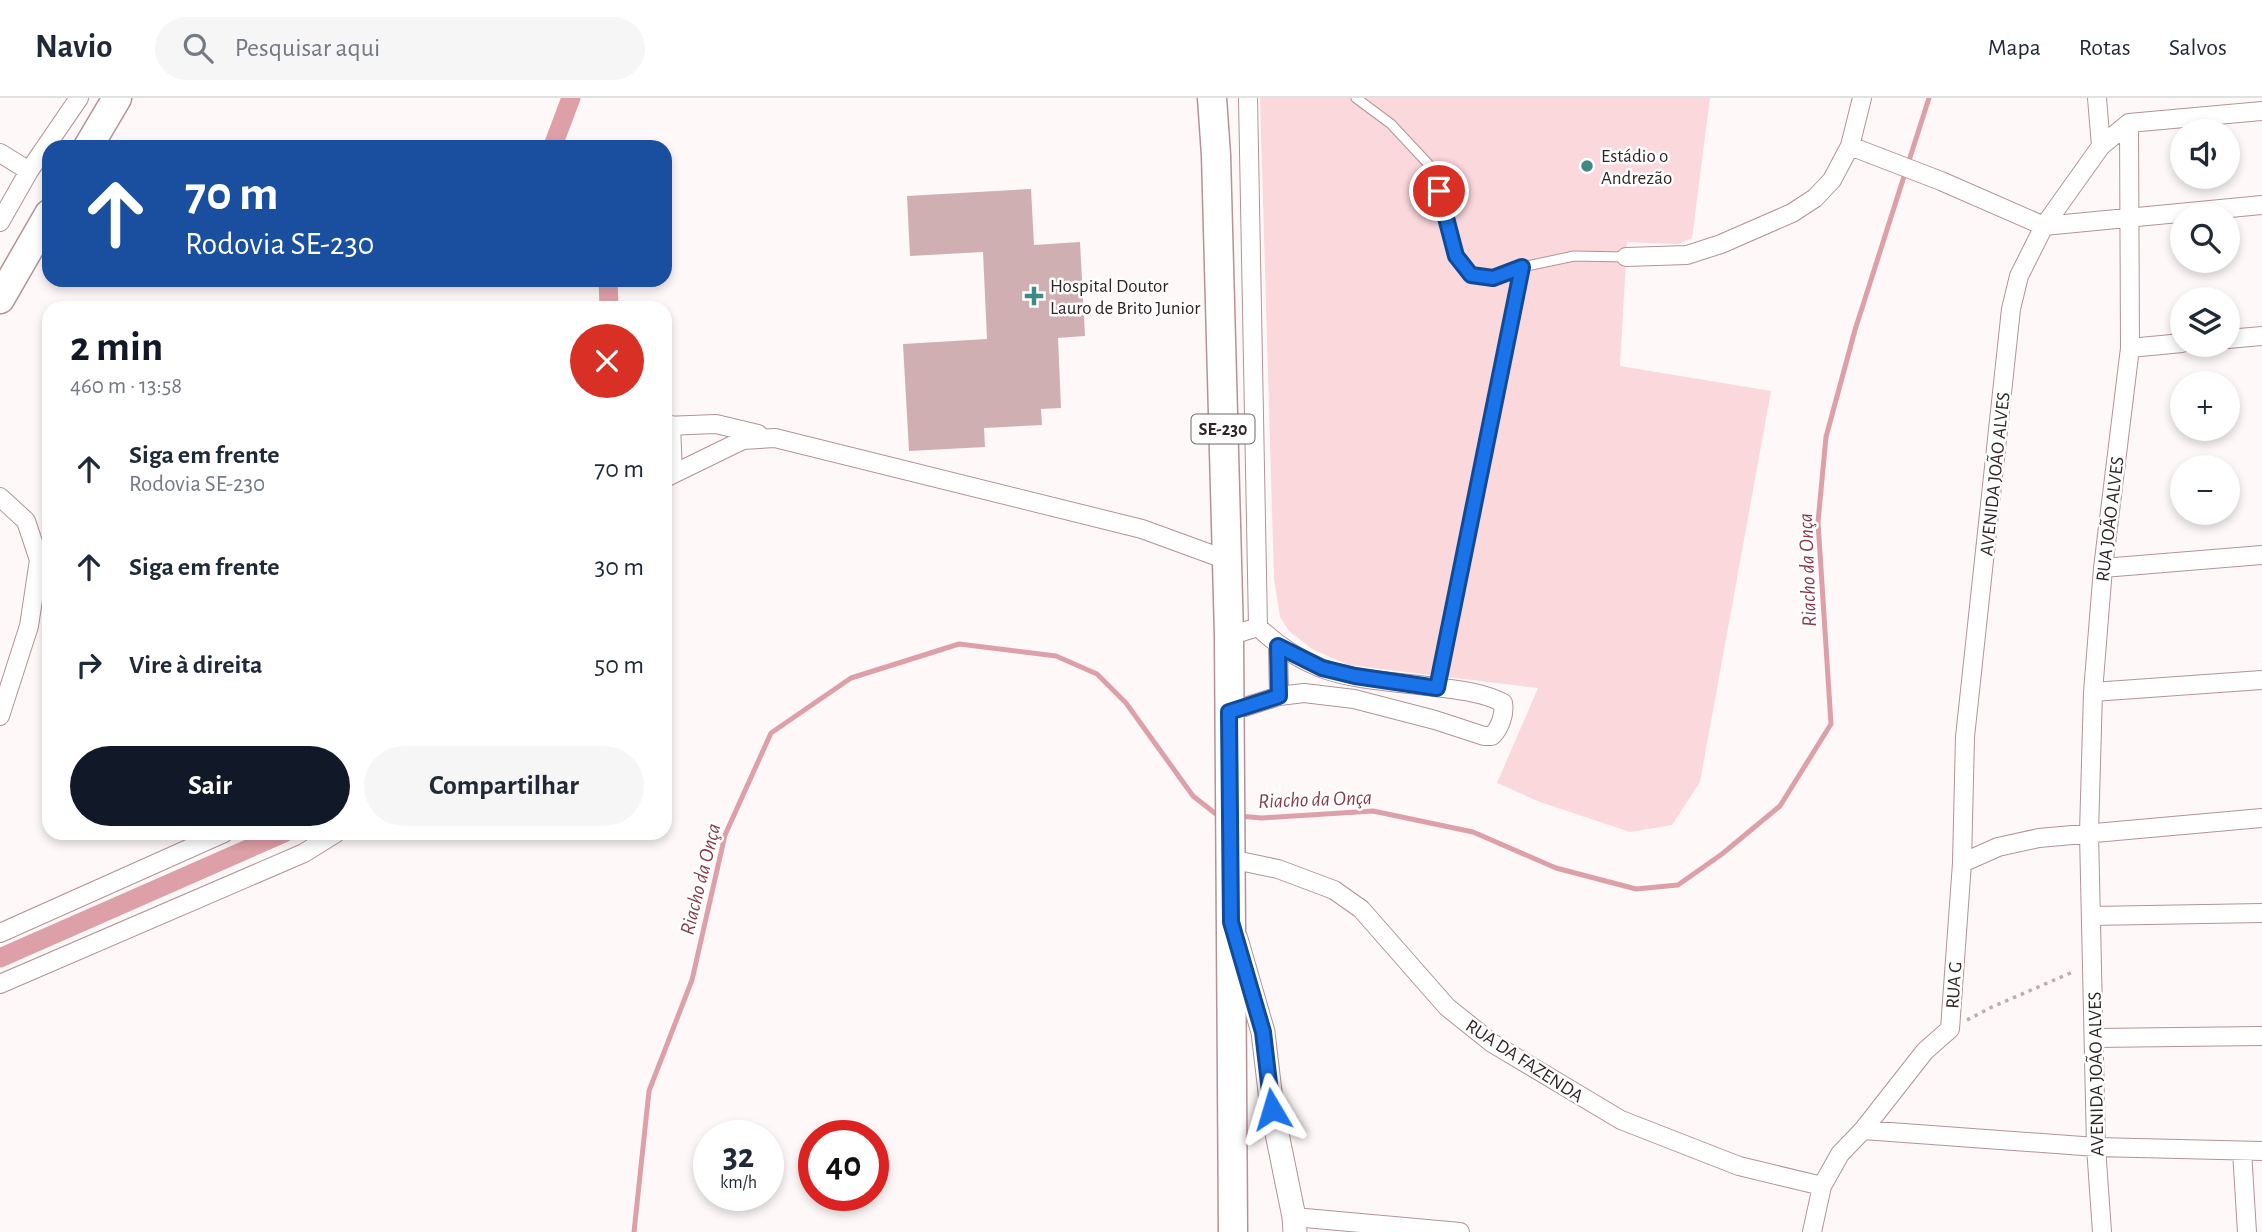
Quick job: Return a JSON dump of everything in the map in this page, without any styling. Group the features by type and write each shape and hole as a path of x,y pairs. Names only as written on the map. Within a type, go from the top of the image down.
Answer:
{"main road":[{"path":"92,140 117,98"},
{"name":"SE-230","path":"1212,98 1216,155 1229,636 1233,1232"},
{"path":"0,299 42,226"}],"street":[{"path":"50,140 79,98"},
{"path":"1229,712 1279,696 1304,692 1354,699 1492,736 1497,731 1505,711 1503,703 1475,694 1355,676 1322,668 1278,646 1258,627 1248,98"},
{"path":"1626,257 1687,255 1721,244 1791,213 1815,198 1832,180 1850,146 1861,98"},
{"path":"2097,98 2101,146"},
{"path":"2129,123 2262,111"},
{"name":"AVENIDA JOÃO ALVES","path":"1962,863 1965,737 2011,309 2019,276 2044,226 2101,146 2129,123"},
{"name":"RUA JOÃO ALVES","path":"2091,916 2089,833 2093,692 2103,568 2130,348 2129,123"},
{"path":"1850,146 2044,226 2262,205"},
{"path":"0,222 42,152"},
{"path":"0,153 29,171"},
{"path":"2240,338 2262,336"},
{"path":"2130,348 2170,344"},
{"path":"672,426 716,424 775,438 1142,529 1227,560"},
{"path":"672,475 743,440 775,438"},
{"path":"0,497 26,521 39,560 29,626 0,716"},
{"path":"2103,568 2262,555"},
{"path":"1229,636 1258,627"},
{"path":"1278,646 1279,696"},
{"path":"2093,692 2262,680"},
{"path":"1962,863 1998,847 2039,838 2262,818"},
{"path":"0,933 208,840"},
{"path":"0,984 304,853 325,840"},
{"name":"RUA DA FAZENDA","path":"1230,853 1334,890 1361,909 1447,1007 1492,1042 1621,1120 1739,1167 1822,1186"},
{"name":"RUA G","path":"1812,1232 1822,1186 1840,1154 1863,1130 1925,1051 1950,1029 1962,863"},
{"path":"2091,916 2262,913"},
{"name":"AVENIDA JOÃO ALVES","path":"2091,916 2096,1147 2102,1232"},
{"path":"1231,922 1263,1032 1272,1109 1295,1224 1460,1232"},
{"path":"2095,1038 2262,1036"},
{"path":"1863,1130 2096,1147 2262,1151"},
{"path":"2242,1151 2247,1232"}],"lane":[{"path":"1356,98 1391,124 1433,169 1456,256 1471,275 1493,278 1522,267 1574,256 1626,257"},
{"path":"1437,688 1522,267"}],"path":[{"path":"1950,1029 1992,1007 2092,963"}],"shaded area":[{"path":"1260,98 1710,98 1692,238 1678,244 1627,242 1620,366 1771,391 1700,782 1672,825 1630,832 1540,802 1497,783 1538,688 1348,665 1312,649 1289,631 1280,617 1274,579"}],"building":[{"name":"Hospital Doutor Lauro de Brito Junior","path":"1031,189 1034,245 1080,242 1085,336 1058,338 1061,408 1041,409 1042,425 984,428 985,447 909,451 903,344 987,339 983,252 910,256 907,196"}],"waterway":[{"path":"555,140 571,98"},
{"name":"Riacho da Onça","path":"1238,816 1262,818 1373,811 1473,832 1556,868 1636,889 1678,885 1722,854 1780,806 1831,724 1818,522 1826,437 1855,330 1929,98"},
{"path":"608,287 609,301"},
{"name":"Riacho da Onça","path":"634,1232 649,1091 692,980 725,835 771,733 851,678 959,644 1056,656 1097,674 1126,703 1193,796 1221,815"},
{"path":"0,958 268,840"}],"place":[{"name":"Estádio o Andrezão","path":"1587,166"},
{"name":"Hospital Doutor Lauro de Brito Junior","path":"1034,296"}],"route":[{"path":"1272,1109 1263,1032 1231,922 1229,712 1279,696 1278,646 1322,668 1355,676 1437,688 1522,267 1493,278 1471,275 1456,256 1439,191"}]}
